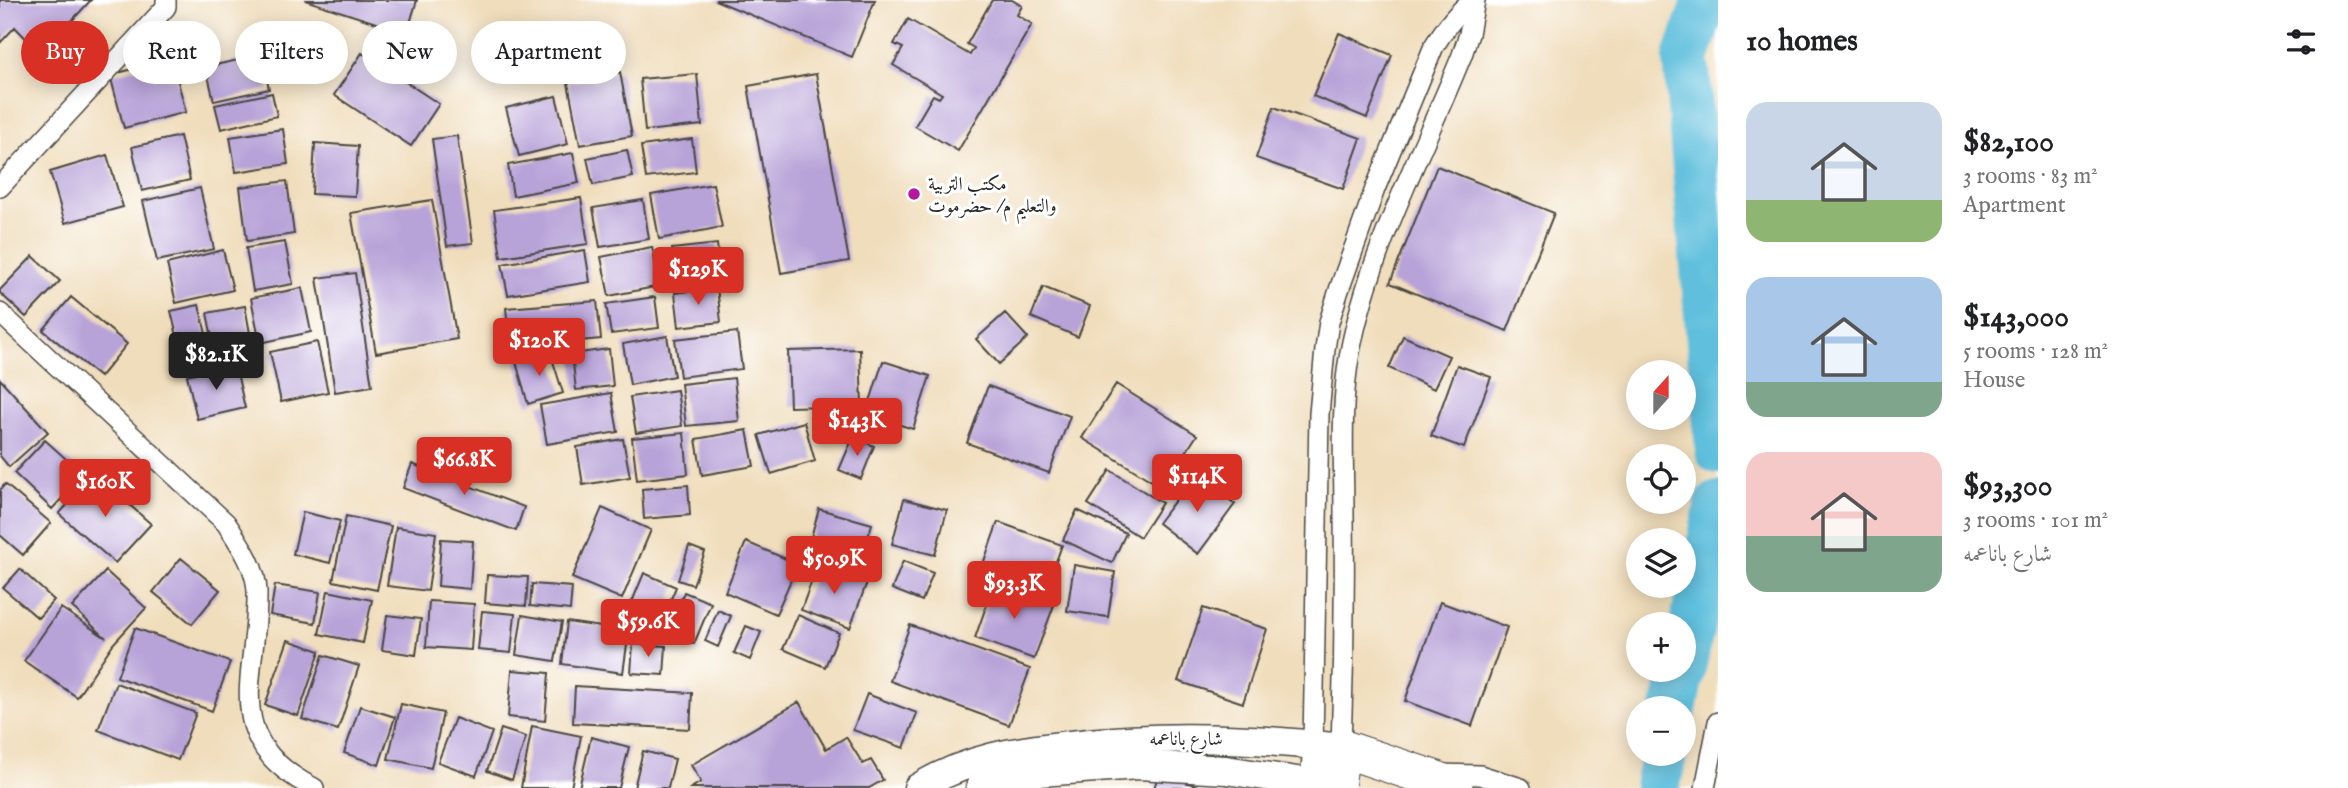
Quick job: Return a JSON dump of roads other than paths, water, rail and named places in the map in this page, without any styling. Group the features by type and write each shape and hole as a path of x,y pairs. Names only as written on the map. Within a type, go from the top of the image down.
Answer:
{"highway":[{"name":"شارع باناعمه","path":"1327,746 1439,782"},
{"path":"1327,746 1330,786"}],"street":[{"path":"0,187 166,7 166,0"},
{"path":"1327,746 1316,526 1321,380 1329,322 1375,189 1434,46 1445,27 1474,0"},
{"path":"1327,746 1345,642 1344,406 1350,353 1363,299 1385,239 1462,55 1469,34 1474,0"},
{"path":"0,313 226,523 250,562 257,589 249,687 249,708 254,728 276,763 291,776 314,788"},
{"path":"1316,526 1345,527"},
{"path":"1705,788 1718,722"},
{"name":"شارع باناعمه","path":"918,788 972,761 1006,753 1094,742 1153,737 1213,738 1327,746"},
{"name":"شارع باناعمه","path":"980,788 1040,772 1138,765 1226,770 1330,786"},
{"path":"1439,782 1443,773 1480,775 1521,788"}],"waterway":[{"path":"1705,0 1686,58 1718,451"},
{"path":"1695,612 1718,504"},
{"path":"1677,696 1680,682"},
{"path":"1657,788 1662,766"}],"place":[{"name":"مكتب التربية والتعليم م/ حضرموت","path":"914,194"}]}
